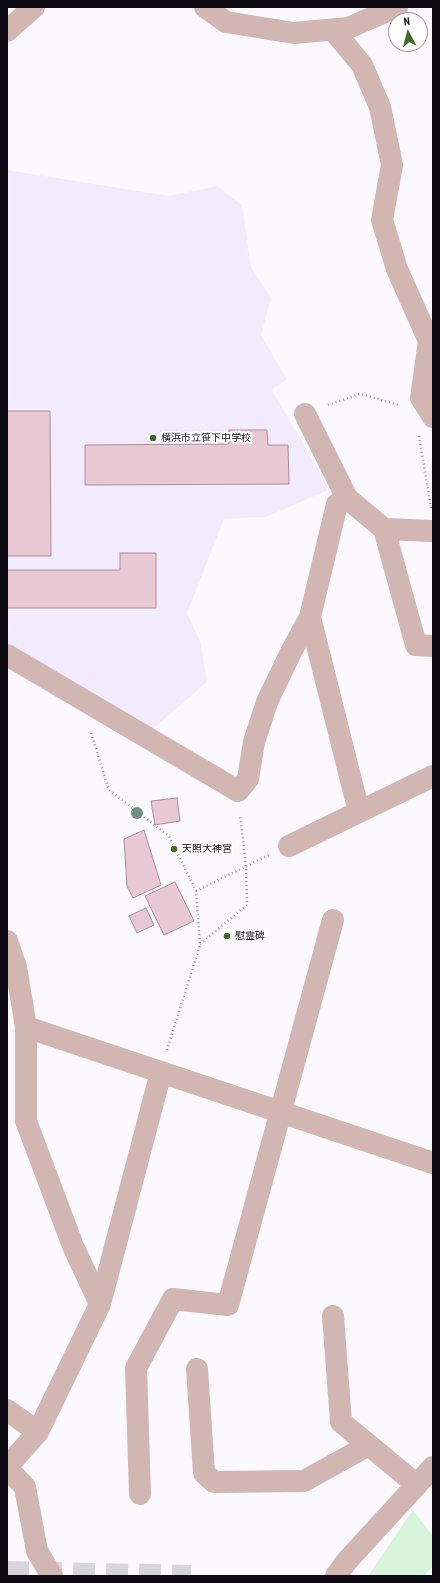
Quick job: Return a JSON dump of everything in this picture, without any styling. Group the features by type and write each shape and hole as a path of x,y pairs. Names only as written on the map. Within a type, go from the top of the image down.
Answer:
{"street":[{"path":"7,31 34,7"},
{"path":"205,7 226,22 294,33 348,28 397,7"},
{"path":"333,30 362,65 380,107 392,165 382,220 397,269 430,341 421,398 427,420"},
{"path":"305,414 347,498 384,529 416,645 433,646"},
{"path":"7,655 238,791 248,779 254,742 267,702 310,617 337,504 347,498"},
{"path":"384,529 432,520"},
{"path":"310,617 359,812"},
{"path":"289,846 433,776"},
{"path":"140,1494 136,1368 172,1299 228,1305 333,920"},
{"path":"7,941 16,967 26,1027 26,1121 73,1246 100,1304"},
{"path":"26,1027 433,1163"},
{"path":"52,1576 37,1551 25,1487 7,1468 38,1432 100,1304 161,1072"},
{"path":"333,1316 341,1422 416,1485"},
{"path":"197,1369 204,1473 214,1482 304,1481 368,1445"},
{"path":"7,1410 38,1432"},
{"path":"336,1576 346,1562 433,1467"}],"path":[{"path":"305,414 360,394 415,410 427,420 432,520"},
{"path":"80,698 109,790 169,836 196,892 200,944 161,1072"},
{"path":"200,944 246,905 246,867 238,791"},
{"path":"196,892 289,846"}],"shaded area":[{"name":"横浜市立笹下中学校","path":"7,170 169,196 217,186 242,205 251,267 271,298 261,335 287,379 272,390 328,486 326,491 266,517 224,519 187,613 201,643 207,682 147,734 7,648"}],"green space":[{"path":"413,1510 433,1536 433,1566 424,1576 368,1576"}],"building":[{"path":"7,411 50,411 51,556 7,556"},
{"path":"229,430 267,430 268,445 288,445 289,484 85,485 85,445 229,444"},
{"path":"120,553 156,553 156,608 7,608 7,570 120,570"},
{"path":"177,798 180,821 155,825 151,801"},
{"path":"144,830 161,885 133,898 127,886 124,839"},
{"path":"175,882 194,921 164,935 145,896"},
{"path":"146,908 154,925 137,933 129,916"}],"tunnel":[{"path":"7,1572 191,1576"}],"place":[{"name":"横浜市立笹下中学校","path":"153,438"},
{"name":"天照大神宮","path":"174,849"},
{"name":"慰霊碑","path":"227,936"}]}
